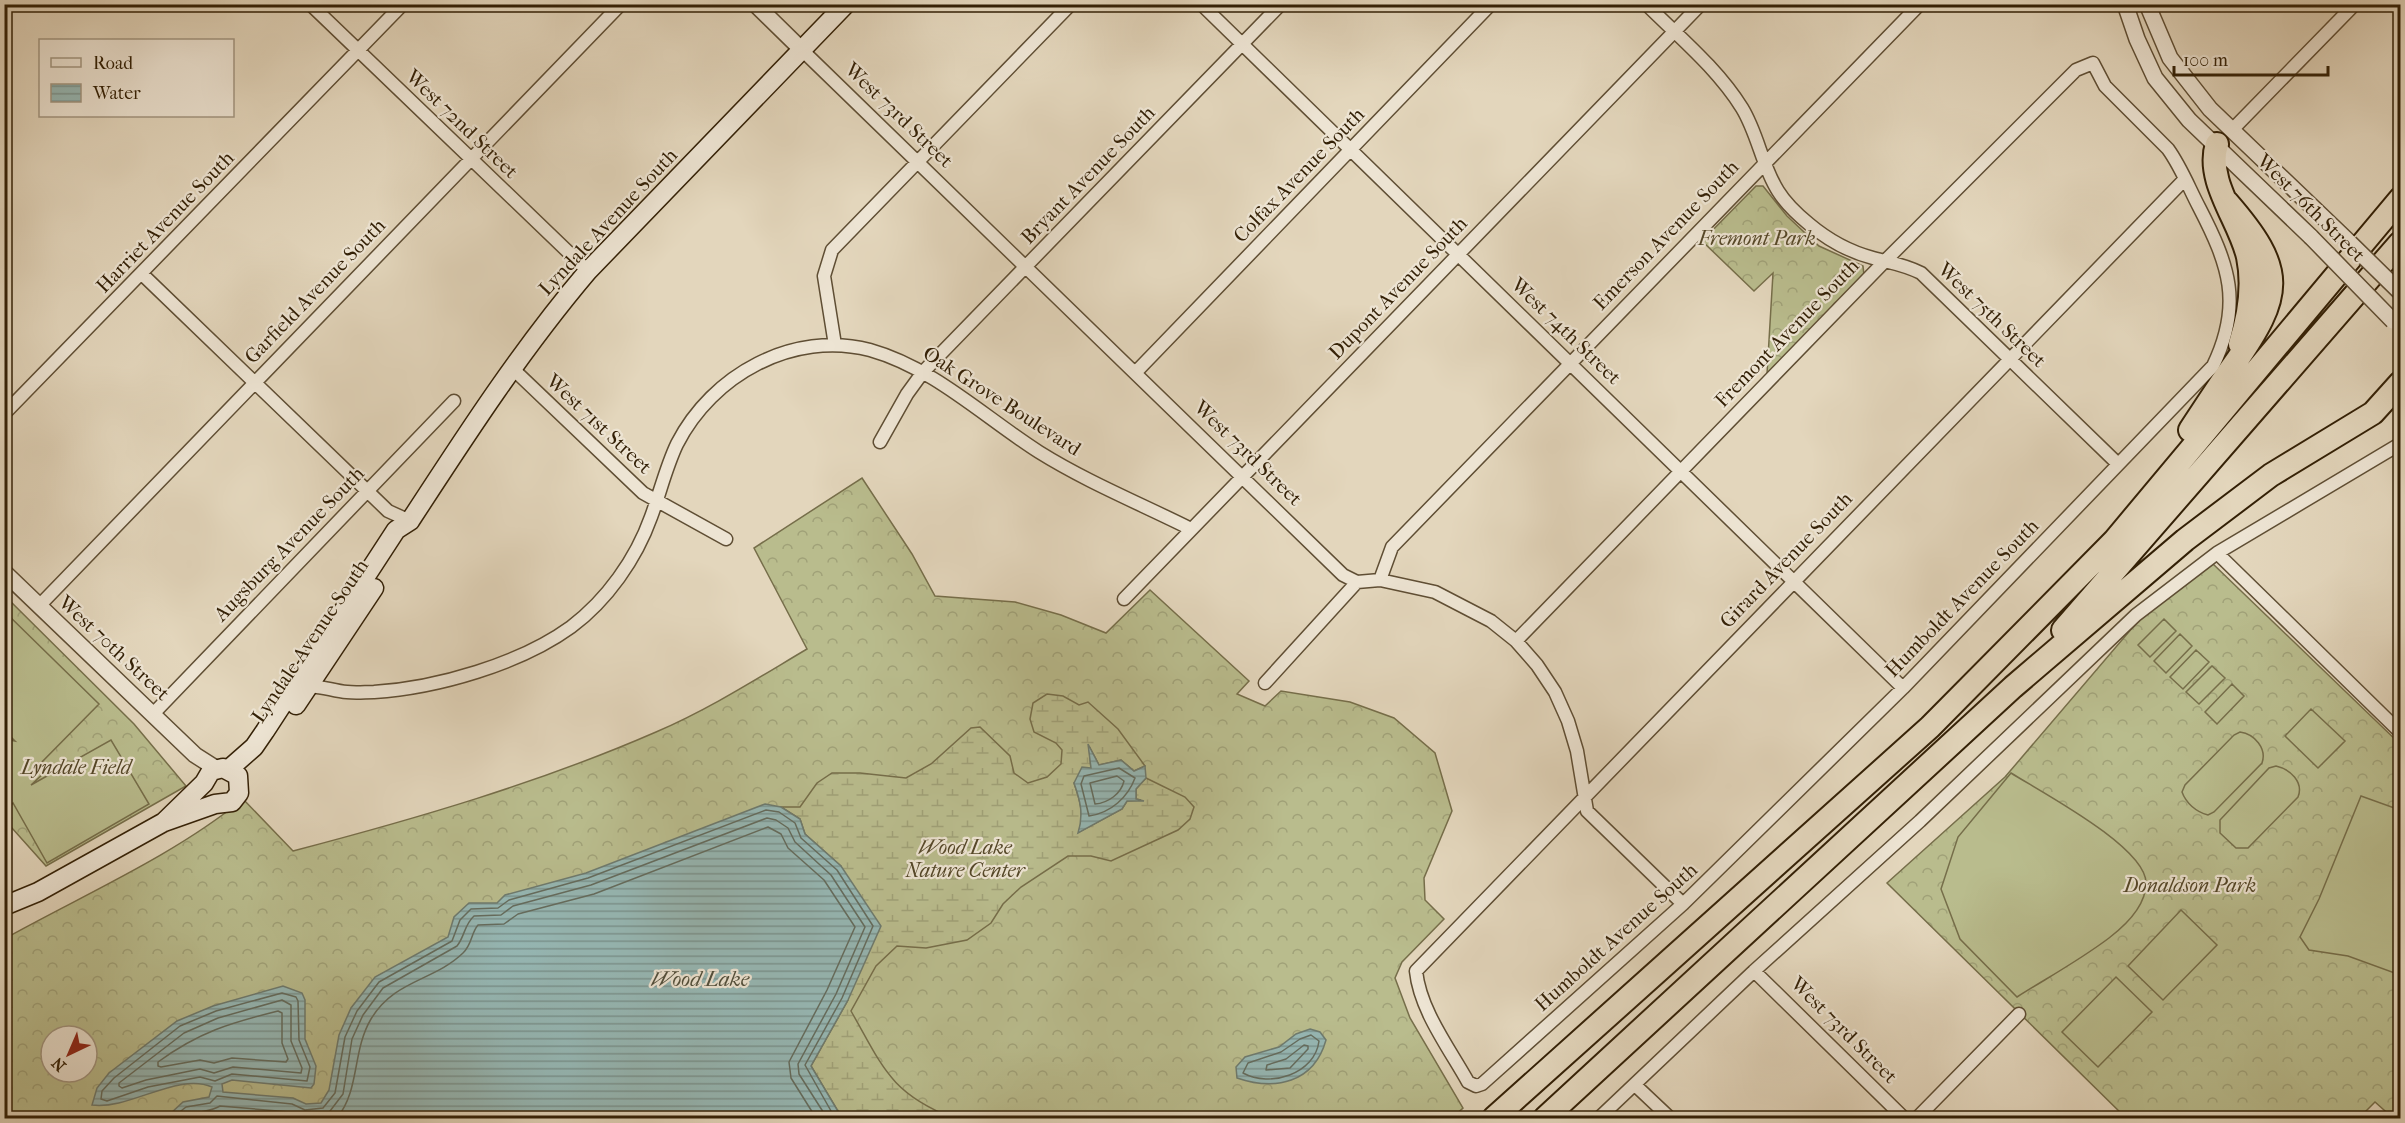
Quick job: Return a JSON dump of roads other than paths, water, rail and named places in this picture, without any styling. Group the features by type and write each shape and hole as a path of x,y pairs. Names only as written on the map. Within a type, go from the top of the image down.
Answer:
{"highway":[{"path":"2114,541 2232,368 2266,315 2271,299 2271,280 2261,245 2227,202 2212,159 2224,137"},
{"path":"2356,251 2400,183"},
{"path":"1494,1119 1930,727 2114,541 2400,199"},
{"path":"2013,687 2400,243"},
{"path":"1545,1119 2013,687 2185,540 2271,475 2373,413 2400,383"}],"main road":[{"name":"Lyndale Avenue South","path":"164,822 219,776 302,687 408,534 410,521 512,368 588,271 846,4"},
{"name":"Lyndale Avenue South","path":"4,906 38,892 164,822 215,804 227,805 236,798 219,776"},
{"path":"215,804 206,795 219,776"},
{"name":"Lyndale Avenue South","path":"4,918 38,892"}],"street":[{"name":"West 72nd Street","path":"310,4 588,271"},
{"name":"Harriet Avenue South","path":"4,414 404,4"},
{"name":"Garfield Avenue South","path":"39,606 621,4"},
{"name":"West 73rd Street","path":"755,4 1343,575 1356,582"},
{"path":"835,345 824,276 826,263 840,239 1071,4"},
{"name":"West 74th Street","path":"1201,4 1903,688"},
{"name":"Bryant Avenue South","path":"880,442 907,394 923,372 1281,4"},
{"name":"Colfax Avenue South","path":"1135,373 1491,4"},
{"name":"West 75th Street","path":"1646,4 1723,81 1741,106 1756,133 1778,190 1810,226 1852,251 1907,266 1927,278 2118,464"},
{"name":"Dupont Avenue South","path":"1124,598 1701,4"},
{"name":"Emerson Avenue South","path":"1380,580 1392,547 1920,4"},
{"name":"West 76th Street","path":"2125,4 2137,39 2155,78 2189,120 2224,137 2325,219 2400,292"},
{"name":"West 76th Street","path":"2147,4 2170,58 2210,110 2224,137 2311,237 2397,324"},
{"path":"2224,137 2355,4"},
{"name":"Humboldt Avenue South","path":"1476,1086 1683,904 1903,688 2206,375 2218,355 2229,320 2231,299 2221,251 2169,149 2105,87 2093,63"},
{"name":"Fremont Avenue South","path":"1516,641 1886,260 2076,70 2093,63"},
{"name":"Girard Avenue South","path":"1476,1086 1468,1082 1426,1005 1418,987 1416,971 2185,179"},
{"path":"142,274 388,511 410,521"},
{"name":"Oak Grove Boulevard","path":"302,687 348,692 407,688 514,659 572,626 619,578 637,549 678,444 711,399 731,380 754,364 780,353 835,345 885,355 923,372 1047,456 1191,530"},
{"name":"West 71st Street","path":"512,368 643,493 726,539"},
{"name":"Augsburg Avenue South","path":"153,714 368,492 453,400"},
{"path":"1599,1119 1754,971 1920,821 2136,615 2217,553 2400,444"},
{"path":"2217,553 2400,732"},
{"name":"West 70th Street","path":"4,572 219,776"},
{"path":"1265,683 1356,582 1380,580 1414,586 1454,600 1491,621 1516,641 1549,683 1568,721 1577,751 1587,811 1683,904"},
{"name":"West 73rd Street","path":"1754,971 1904,1119"},
{"path":"1917,1119 2019,1014"},
{"path":"1635,1085 1670,1119"}],"water":[{"path":"1088,744 1099,765 1121,760 1134,771 1145,766 1146,778 1136,789 1136,799 1144,801 1127,801 1122,809 1078,833 1081,820 1080,807 1074,783 1082,767 1091,768"},
{"name":"Wood Lake","path":"765,804 781,807 800,819 805,834 841,866 881,926 848,1000 811,1066 842,1118 136,1118 171,1113 183,1102 209,1097 212,1087 198,1084 169,1087 107,1105 92,1105 97,1088 109,1073 177,1021 213,1006 283,986 302,993 305,1000 305,1039 316,1066 314,1084 311,1088 232,1080 222,1084 223,1092 293,1098 306,1104 321,1103 329,1090 339,1035 351,1008 375,977 448,937 454,917 469,903 497,903 505,895 586,873"},
{"path":"1310,1029 1320,1032 1326,1040 1320,1055 1303,1074 1291,1080 1265,1084 1237,1078 1236,1067 1245,1057 1279,1047 1296,1034"}],"park label":[{"name":"Fremont Park","path":"1757,238"},
{"name":"Lyndale Field","path":"76,767"},
{"name":"Wood Lake Nature Center","path":"965,858"},
{"name":"Donaldson Park","path":"2190,885"}]}
